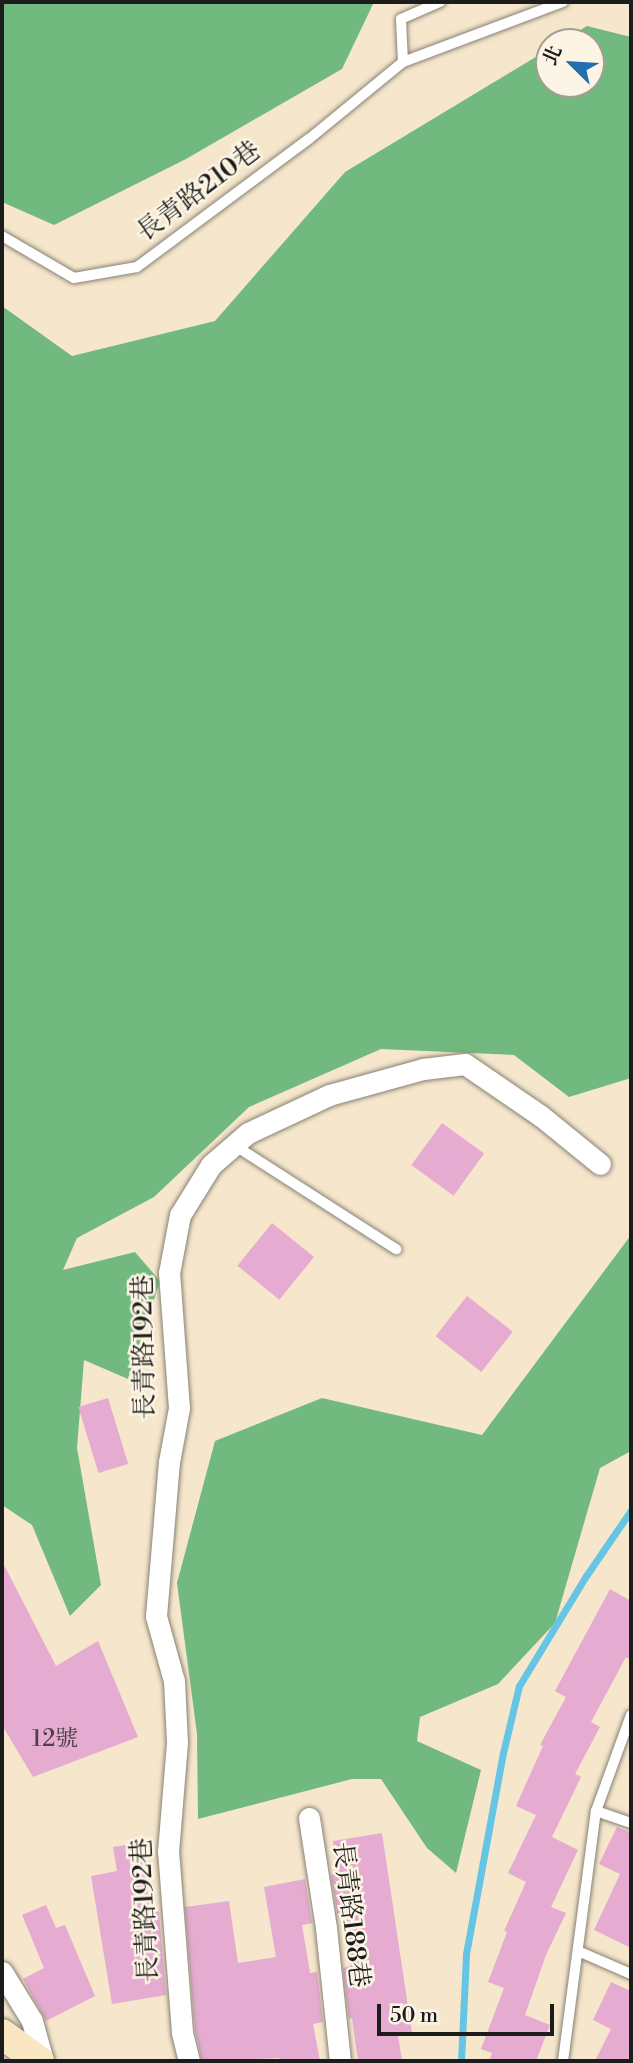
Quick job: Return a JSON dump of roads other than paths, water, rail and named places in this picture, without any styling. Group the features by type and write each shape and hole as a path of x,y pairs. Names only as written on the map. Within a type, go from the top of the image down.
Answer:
{"street":[{"name":"長青路192巷","path":"188,2061 182,2032 168,1852 177,1742 174,1681 156,1616 169,1462 179,1408 169,1273 180,1215 211,1165 248,1133 329,1095 423,1069 465,1064 541,1116 600,1164"},
{"name":"長青路188巷","path":"309,1818 326,1928 340,2061"},
{"path":"2,1972 32,2021 41,2061"},
{"path":"2,2034 41,2061"}],"lane":[{"path":"403,62 401,19 440,2"},
{"name":"長青路210巷","path":"2,236 74,278 137,267 309,139 403,62 563,2"},
{"path":"234,1145 396,1249"},
{"path":"563,2061 596,1811 631,1715"},
{"path":"596,1811 631,1822"},
{"path":"578,1951 631,1974"}],"waterway":[{"path":"461,2061 466,1954 503,1753 519,1686 586,1576 631,1510"}]}
